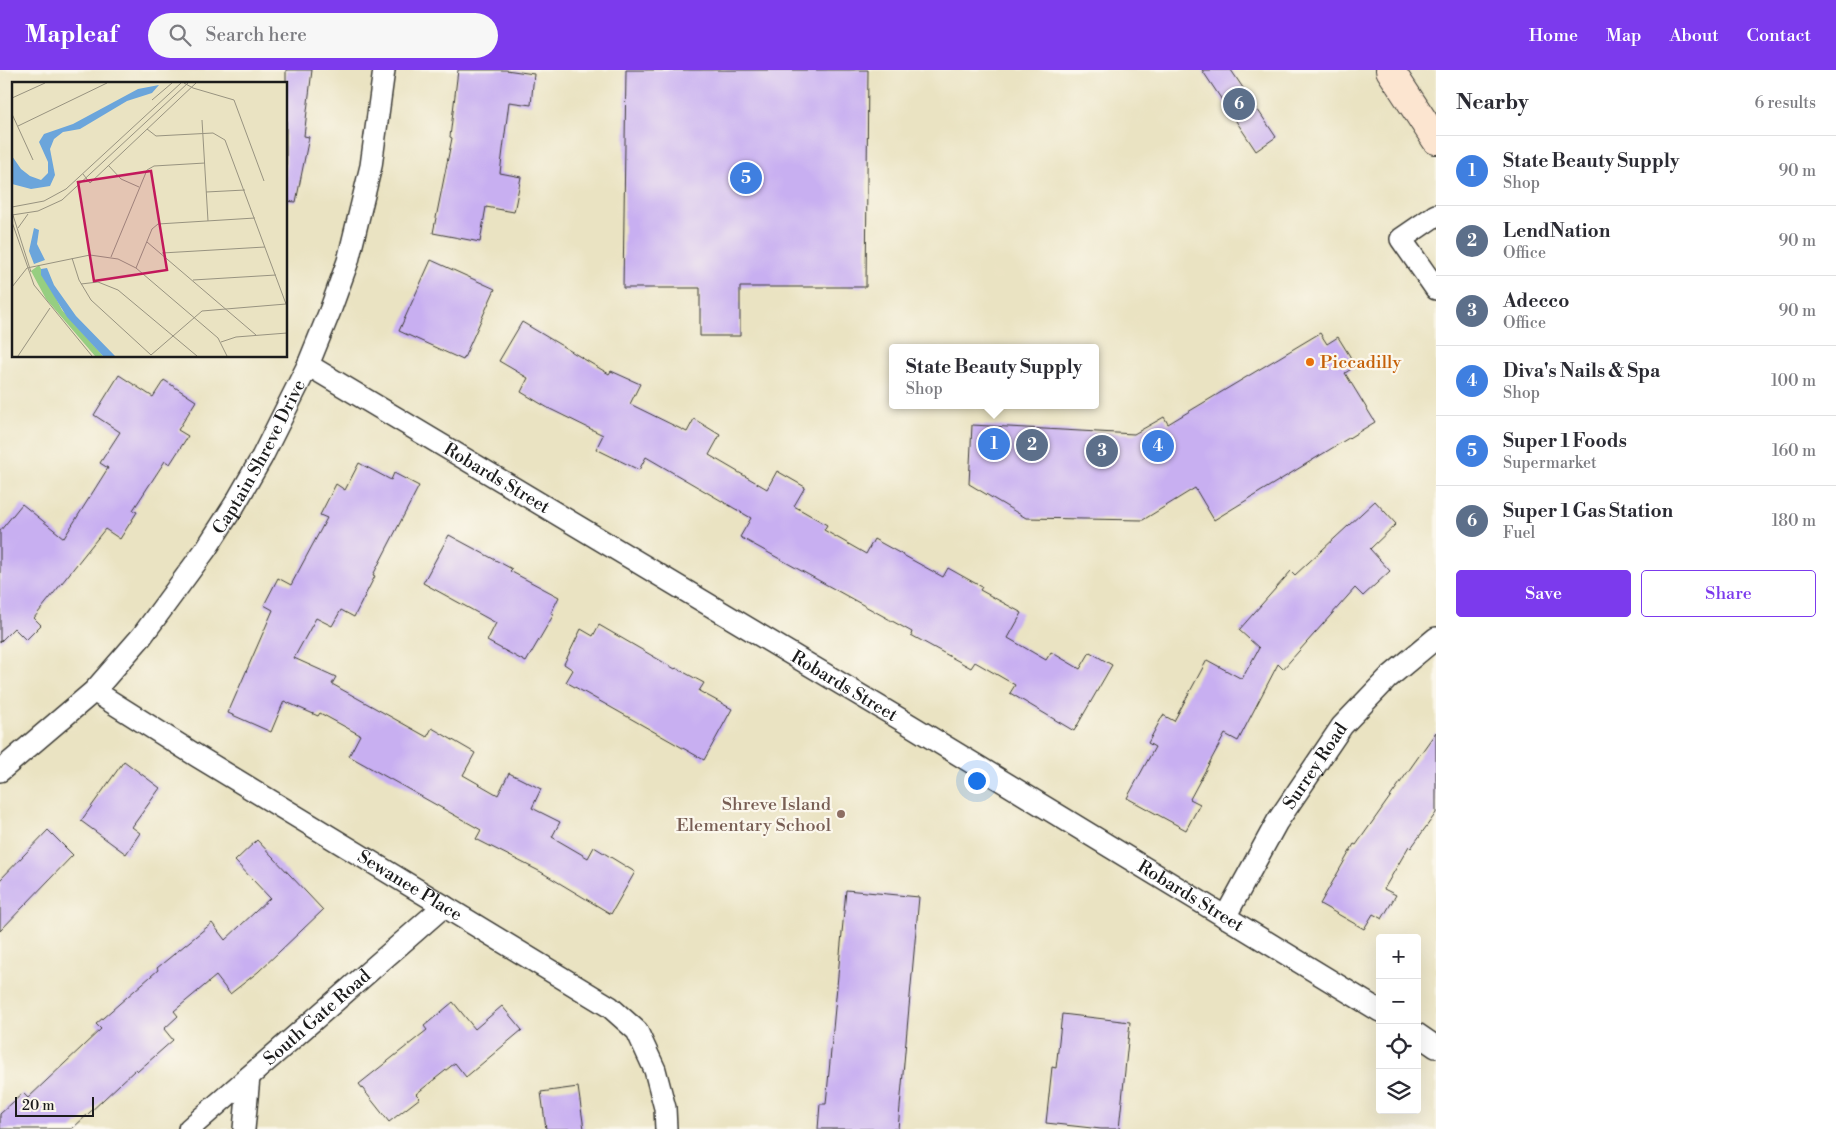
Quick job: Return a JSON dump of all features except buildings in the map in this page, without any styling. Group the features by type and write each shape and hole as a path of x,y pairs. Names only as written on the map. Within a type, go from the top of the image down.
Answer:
{"main road":[{"path":"1390,70 1436,140"}],"street":[{"name":"Captain Shreve Drive","path":"0,771 94,690 142,636 206,549 262,457 308,365 330,312 348,261 371,166 384,70"},
{"path":"1436,215 1402,239 1436,289"},
{"name":"Robards Street","path":"308,365 876,704 1376,1009"},
{"name":"Surrey Road","path":"1225,916 1277,822 1342,726 1388,678 1436,638"},
{"name":"Sewanee Place","path":"94,690 206,762 610,1007 637,1032 655,1070 665,1108 666,1129"},
{"name":"South Gate Road","path":"189,1129 444,906"},
{"path":"1421,1037 1436,1047"},
{"path":"244,1129 249,1077"}],"place":[{"name":"Super 1 Gas Station","path":"1239,104"},
{"name":"Super 1 Foods","path":"746,178"},
{"name":"Piccadilly","path":"1310,362"},
{"name":"State Beauty Supply","path":"994,444"},
{"name":"LendNation","path":"1032,445"},
{"name":"Diva's Nails & Spa","path":"1158,446"},
{"name":"Adecco","path":"1102,451"},
{"name":"Shreve Island Elementary School","path":"841,814"}]}
